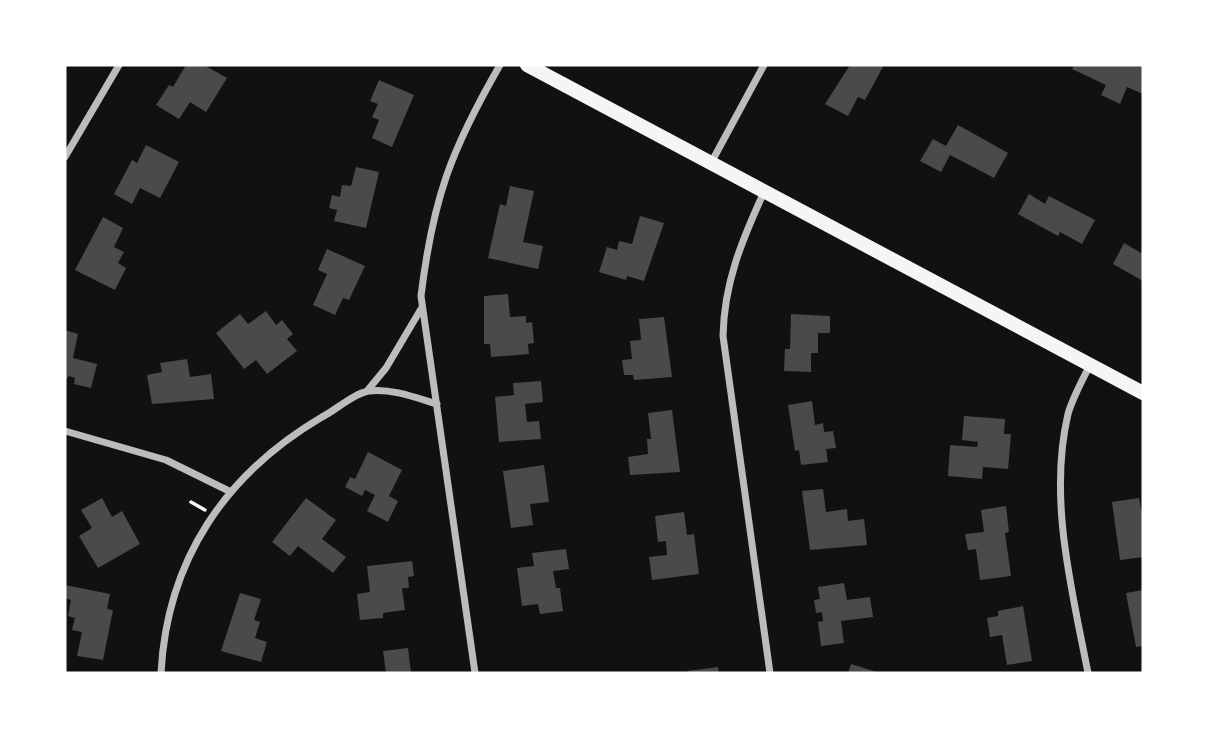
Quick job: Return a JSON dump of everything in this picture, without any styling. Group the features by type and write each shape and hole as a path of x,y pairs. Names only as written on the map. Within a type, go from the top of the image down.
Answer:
{"main road":[{"path":"527,65 1143,393"}],"street":[{"path":"65,157 119,65"},
{"path":"475,673 429,335 421,309 429,237 441,186 466,125 500,65"},
{"path":"711,164 764,65"},
{"path":"764,192 736,256 726,290 723,336 770,673"},
{"path":"161,673 168,618 183,569 212,514 229,491 290,438 368,391 386,368 421,309"},
{"path":"1088,673 1073,590 1060,484 1069,413 1090,365"},
{"path":"368,391 389,392 438,404"},
{"path":"65,431 166,460 229,491"}],"building":[{"path":"186,65 204,65 227,78 206,112 190,102 179,119 156,105 169,85 173,87"},
{"path":"850,65 884,65 865,100 858,97 848,116 825,104"},
{"path":"1074,65 1143,65 1143,94 1127,87 1120,104 1101,95 1106,85 1072,69"},
{"path":"379,80 414,95 392,147 372,138 379,120 372,117 378,104 370,101"},
{"path":"958,125 1008,153 994,178 950,155 941,172 920,161 933,139 946,146"},
{"path":"146,145 179,162 160,198 140,188 132,204 114,194 132,160 137,163"},
{"path":"356,167 379,172 366,228 334,221 337,210 329,208 332,195 340,197 342,185 351,186"},
{"path":"510,186 534,191 523,242 543,246 538,269 488,258 500,204 506,206"},
{"path":"1029,194 1045,204 1049,196 1095,220 1082,244 1060,232 1058,236 1018,214"},
{"path":"640,216 664,223 644,281 627,276 626,280 599,272 607,247 617,250 619,241 632,244"},
{"path":"103,217 123,228 114,247 124,252 118,263 126,268 115,290 75,270"},
{"path":"1124,243 1141,253 1143,249 1143,281 1113,264"},
{"path":"327,249 365,266 349,300 343,298 335,315 313,305 327,274 318,270"},
{"path":"508,294 510,317 526,316 526,323 532,322 534,343 528,344 529,354 491,357 490,344 484,344 484,296"},
{"path":"266,311 276,325 282,320 293,334 287,339 297,351 267,374 256,360 244,369 216,333 240,314 248,324"},
{"path":"791,314 830,316 830,333 818,333 818,353 811,353 811,372 784,371 785,349 790,349"},
{"path":"664,317 672,377 634,380 633,375 624,375 622,360 632,359 630,341 641,340 639,319"},
{"path":"65,330 78,334 73,358 97,364 91,388 74,384 75,378 69,376 65,381"},
{"path":"187,359 190,377 211,374 214,399 152,404 147,375 162,372 160,363"},
{"path":"541,381 543,402 525,404 527,422 539,421 541,439 499,442 495,397 514,395 513,383"},
{"path":"812,401 815,425 823,423 824,432 833,431 836,448 826,449 828,462 801,465 799,450 795,451 788,405"},
{"path":"672,410 680,472 630,475 628,457 648,454 647,439 651,439 648,413"},
{"path":"964,416 1005,419 1004,434 1011,434 1008,469 983,467 982,479 948,476 950,445 977,447 978,442 962,440"},
{"path":"368,452 402,470 389,496 398,501 388,522 367,511 375,495 365,490 362,496 345,487 350,477 355,479"},
{"path":"544,465 549,502 530,504 533,525 511,528 503,471"},
{"path":"823,489 826,512 847,509 848,521 864,519 867,545 810,550 802,491"},
{"path":"102,498 112,517 122,511 140,544 98,568 79,536 92,528 81,510"},
{"path":"306,498 336,520 322,539 346,557 333,573 298,546 290,556 272,542"},
{"path":"1139,498 1141,510 1143,509 1143,557 1120,560 1112,502"},
{"path":"1006,506 1009,532 1005,533 1011,576 980,580 976,549 968,550 965,534 984,532 981,510"},
{"path":"684,512 687,535 694,534 699,574 652,580 649,557 667,555 666,541 658,542 655,516"},
{"path":"566,549 569,569 553,571 556,588 560,588 563,611 540,614 538,604 522,606 517,568 534,566 532,553"},
{"path":"412,561 414,576 408,577 409,588 402,588 405,610 383,613 383,618 360,620 357,594 370,592 367,566"},
{"path":"844,583 847,600 870,597 873,617 841,621 844,643 821,646 818,622 823,621 822,612 816,613 814,600 820,599 818,587"},
{"path":"65,585 110,594 107,609 113,610 103,660 77,656 82,632 72,630 75,618 68,616 71,600 65,598"},
{"path":"1143,590 1143,646 1136,647 1126,593"},
{"path":"240,593 261,599 254,620 260,622 255,638 267,642 261,662 221,651"},
{"path":"1023,606 1032,661 1007,665 1002,635 990,637 987,618 998,616 998,611"},
{"path":"408,648 411,673 386,673 383,651"},
{"path":"851,664 880,673 848,673"},
{"path":"718,667 719,673 687,671"}]}
